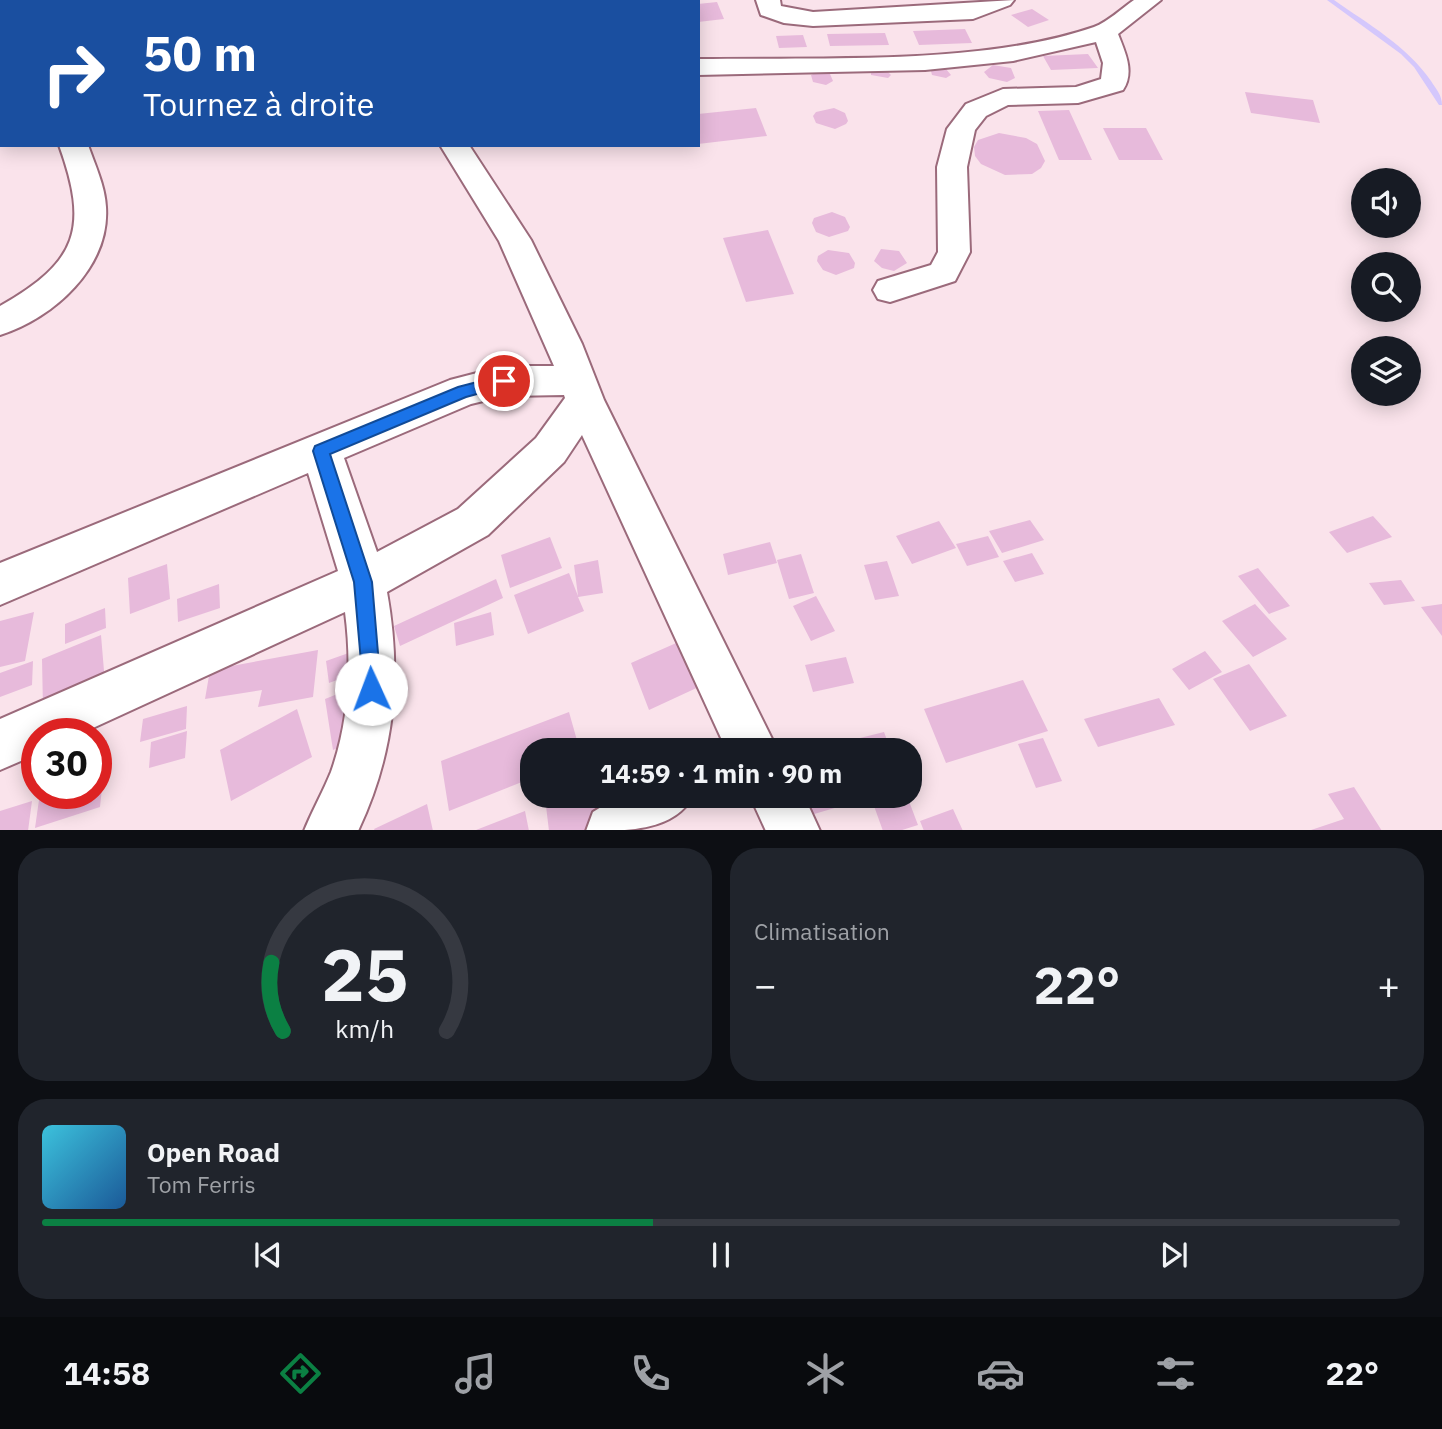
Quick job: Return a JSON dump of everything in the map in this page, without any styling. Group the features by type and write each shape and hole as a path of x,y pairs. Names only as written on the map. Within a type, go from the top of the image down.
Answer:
{"street":[{"path":"768,0 770,10 784,16 813,19 973,12 1002,0"},
{"path":"700,67 925,62 1013,53 1105,32 1149,0"},
{"path":"890,290 943,273 954,252 952,167 961,129 976,110 1003,97 1078,95 1114,83 1116,63 1105,32"},
{"path":"0,322 35,304 69,276 85,253 93,230 82,164 74,147"},
{"path":"455,147 515,240 564,344 580,390 742,738"},
{"path":"0,584 463,391 504,381 580,390"},
{"path":"0,745 363,582 473,522 495,505 550,450 580,390"},
{"path":"321,451 363,582 372,712 361,763 330,830"},
{"path":"614,830 648,808"},
{"path":"782,808 793,830"}],"building":[{"path":"717,2 724,19 700,22 700,4"},
{"path":"1032,9 1049,20 1028,27 1011,15"},
{"path":"965,29 972,43 919,45 913,31"},
{"path":"885,33 889,45 830,46 827,34"},
{"path":"803,35 807,47 779,48 776,36"},
{"path":"1088,54 1098,68 1051,70 1043,56"},
{"path":"993,65 1011,68 1015,78 1007,82 989,78 984,72"},
{"path":"885,69 891,75 888,78 871,75 871,71"},
{"path":"946,69 951,75 946,78 932,75 931,71"},
{"path":"818,72 830,74 833,81 826,85 813,82 811,75"},
{"path":"1245,92 1313,100 1320,123 1251,113"},
{"path":"756,108 767,136 700,144 700,114"},
{"path":"834,108 845,113 848,121 846,124 835,129 816,123 813,116 816,112"},
{"path":"1069,110 1092,160 1059,160 1038,111"},
{"path":"1103,128 1146,128 1163,160 1119,160"},
{"path":"999,133 1026,138 1037,144 1045,161 1041,168 1032,174 1005,175 981,164 975,156 974,147 978,140"},
{"path":"832,212 845,217 850,227 848,231 829,237 816,232 812,223 814,218"},
{"path":"768,230 794,294 746,302 723,238"},
{"path":"881,249 899,251 907,263 894,271 882,268 874,261"},
{"path":"828,250 849,253 855,263 854,268 836,275 823,270 817,261 818,256"},
{"path":"1373,516 1392,537 1347,553 1329,532"},
{"path":"1030,520 1044,540 1002,553 989,531"},
{"path":"939,521 956,548 912,564 896,536"},
{"path":"988,536 999,557 967,566 956,544"},
{"path":"550,537 562,568 510,588 501,555"},
{"path":"770,542 777,563 728,575 723,554"},
{"path":"1032,553 1044,574 1015,582 1003,561"},
{"path":"801,554 814,593 789,599 777,560"},
{"path":"598,560 603,593 578,597 584,611 528,634 514,595 569,573 578,596 574,565"},
{"path":"887,561 899,596 875,600 864,565"},
{"path":"167,564 170,599 130,614 128,578"},
{"path":"1258,568 1290,606 1269,614 1238,576"},
{"path":"496,579 503,598 400,646 394,626"},
{"path":"1401,580 1415,601 1384,605 1369,583"},
{"path":"219,584 220,608 178,622 177,599"},
{"path":"816,596 835,631 811,641 793,606"},
{"path":"1255,604 1287,639 1253,657 1222,621"},
{"path":"1442,604 1442,636 1421,607"},
{"path":"105,608 106,628 65,644 65,624"},
{"path":"34,612 25,661 0,667 0,621"},
{"path":"491,612 494,635 456,646 454,623"},
{"path":"101,635 105,683 43,709 42,659"},
{"path":"683,640 703,685 649,710 631,663"},
{"path":"374,644 377,665 329,683 326,661"},
{"path":"318,650 313,697 258,707 262,690 205,699 210,670"},
{"path":"1205,651 1222,672 1189,690 1172,669"},
{"path":"846,657 854,683 813,692 805,665"},
{"path":"33,661 32,685 0,697 0,673"},
{"path":"1249,664 1287,716 1250,731 1213,679"},
{"path":"1023,680 1048,731 946,763 924,709"},
{"path":"360,685 369,734 333,750 325,699"},
{"path":"1159,698 1175,725 1098,747 1084,719"},
{"path":"187,706 186,729 140,742 143,719"},
{"path":"297,709 312,757 231,801 220,750"},
{"path":"569,712 576,738 520,738 520,783 449,811 441,761"},
{"path":"187,731 185,758 149,768 151,742"},
{"path":"884,732 886,738 860,738"},
{"path":"1043,738 1062,781 1036,788 1018,744"},
{"path":"1354,787 1381,830 1311,830 1344,819 1328,794"},
{"path":"21,804 21,809 31,809 28,830 0,830 0,811"},
{"path":"427,804 433,830 374,830"},
{"path":"546,808 599,808 602,830 549,830"},
{"path":"801,808 835,808 804,817"},
{"path":"875,808 912,808 918,825 902,830 883,830"},
{"path":"38,809 94,809 35,828"},
{"path":"953,809 963,830 924,830 920,821"},
{"path":"525,811 529,830 476,830"}],"waterway":[{"path":"1330,0 1403,53 1417,66 1442,103"}],"route":[{"path":"371,689 370,644 363,582 321,451 463,391 504,381"}]}
